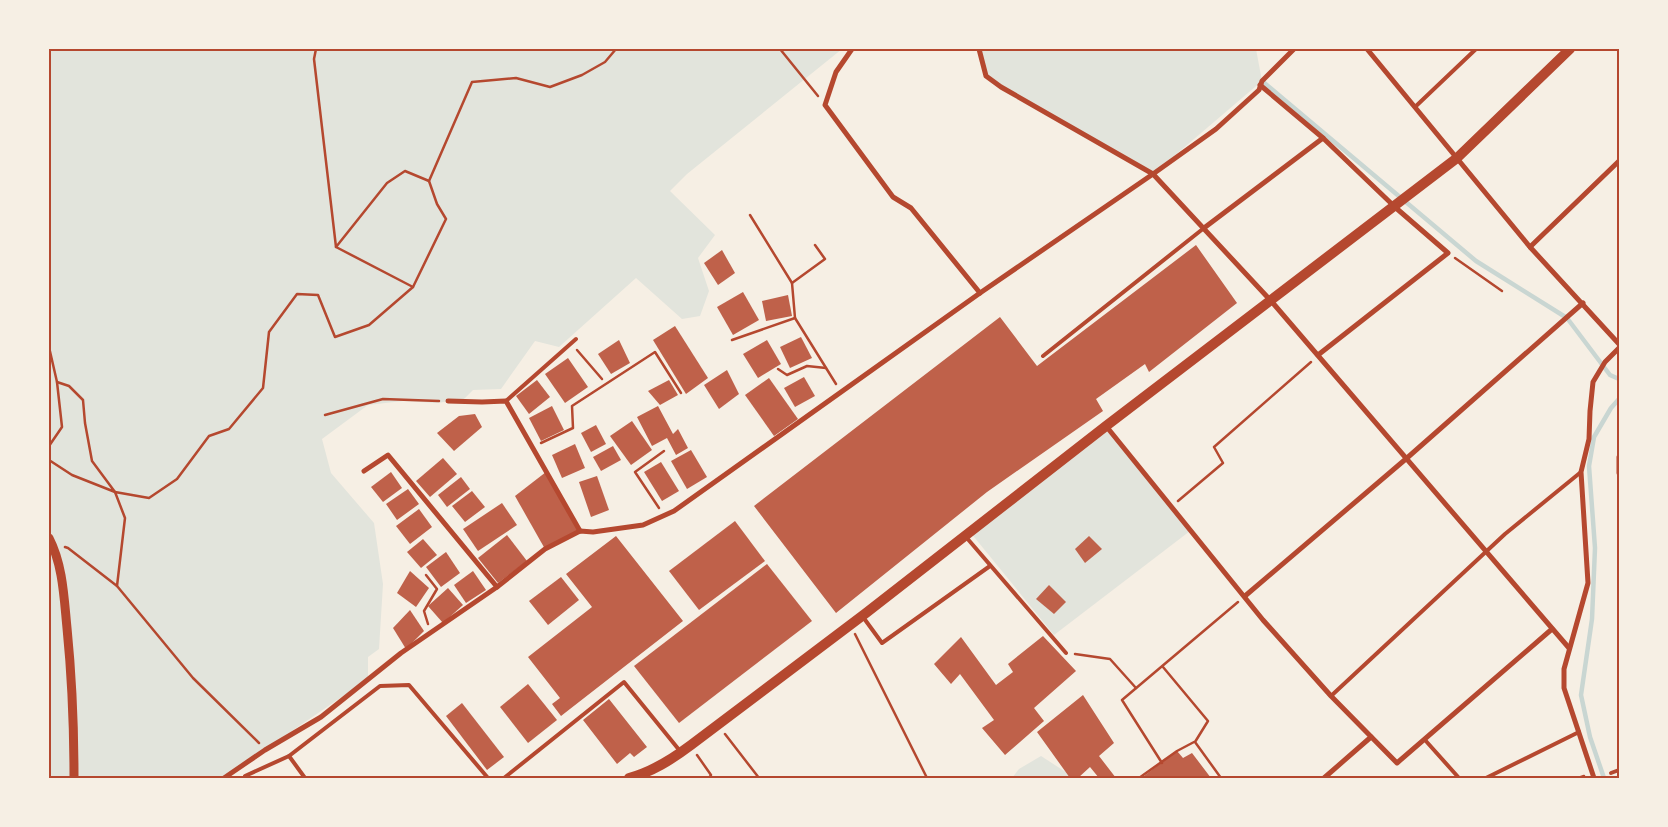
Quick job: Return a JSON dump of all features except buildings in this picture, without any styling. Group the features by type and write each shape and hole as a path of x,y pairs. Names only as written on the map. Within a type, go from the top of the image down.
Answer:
{"main road":[{"path":"629,778 661,766 691,746 1457,158 1570,49"}],"street":[{"path":"852,49 836,72 825,105 893,197 910,208 980,292"},
{"path":"979,49 986,76 1001,87 1153,174 1270,300 1569,648"},
{"path":"224,778 265,750 321,717 401,653 497,587 545,549 580,531 593,532 643,525 674,511 980,292 1216,129 1259,90 1262,81 1294,49"},
{"path":"1368,49 1530,246 1619,344"},
{"path":"1260,85 1323,138 1394,206 1448,253 1318,355"},
{"path":"1204,228 1323,138"},
{"path":"1530,246 1619,161"},
{"path":"1245,596 1582,304"},
{"path":"1594,778 1564,688 1564,669 1588,583 1581,472 1590,439 1593,382 1605,362 1619,348"},
{"path":"448,401 506,401 580,531"},
{"path":"1106,426 1263,620 1331,696 1397,763 1552,629"},
{"path":"364,471 388,455 497,587"},
{"path":"1619,458 1619,473"},
{"path":"51,542 63,583 72,675 74,778"},
{"path":"1324,778 1371,737"}],"lane":[{"path":"1415,107 1476,49"},
{"path":"1043,356 1204,228"},
{"path":"506,401 576,339"},
{"path":"1331,696 1505,534 1581,472"},
{"path":"964,536 1066,653"},
{"path":"862,616 882,643 990,566"},
{"path":"504,778 624,682 681,752"},
{"path":"245,776 289,756 380,686 409,685 488,778"},
{"path":"1486,778 1579,732"},
{"path":"1425,740 1459,778"},
{"path":"289,756 305,778"},
{"path":"1611,773 1619,770"}],"path":[{"path":"316,49 314,59 336,248"},
{"path":"49,460 72,475 115,492 149,498 176,479 208,436 230,429 263,388 268,332 297,294 318,295 335,337 369,325 413,288 446,219 429,181 472,82 516,78 550,87 582,75 605,62 616,49"},
{"path":"780,49 825,105"},
{"path":"336,248 387,183 405,171 429,181"},
{"path":"750,215 792,283 795,318 841,392"},
{"path":"792,283 825,259 815,245"},
{"path":"336,248 413,288"},
{"path":"1448,253 1502,291"},
{"path":"732,340 795,318"},
{"path":"571,343 602,379"},
{"path":"49,346 57,382 62,427 49,446"},
{"path":"533,447 573,428 572,406 655,352 681,393"},
{"path":"1171,507 1223,463 1214,447 1318,355"},
{"path":"778,369 787,375 807,366 826,368"},
{"path":"57,382 69,386 83,400 92,462 115,492 125,518 117,586"},
{"path":"325,415 383,399 448,401"},
{"path":"664,451 635,472 664,516"},
{"path":"51,542 68,548 117,586 193,678 265,750"},
{"path":"426,575 436,589 424,610 431,632"},
{"path":"1162,763 1122,700 1245,596"},
{"path":"850,625 927,778"},
{"path":"1066,653 1110,659 1136,688"},
{"path":"1139,778 1177,751 1194,742 1208,721 1163,667"},
{"path":"717,725 759,778"},
{"path":"1194,742 1221,778"},
{"path":"691,746 711,775 709,778"}],"shaded area":[{"path":"49,49 842,49 687,174 670,191 715,235 698,258 709,291 700,316 682,319 636,278 559,347 535,341 501,389 473,390 464,399 437,403 403,401 368,405 322,439 331,473 374,523 383,584 379,649 368,657 368,679 225,778 49,778"},
{"path":"979,49 1256,49 1262,81 1153,174 986,76"},
{"path":"1106,426 1190,531 1054,635 970,532"},
{"path":"1041,756 1075,778 1012,778 1019,769"}],"waterway":[{"path":"1262,81 1476,261 1567,318 1610,375 1619,379"},
{"path":"1604,778 1590,737 1581,695 1592,619 1595,548 1589,466 1594,437 1611,408 1619,399"}]}
